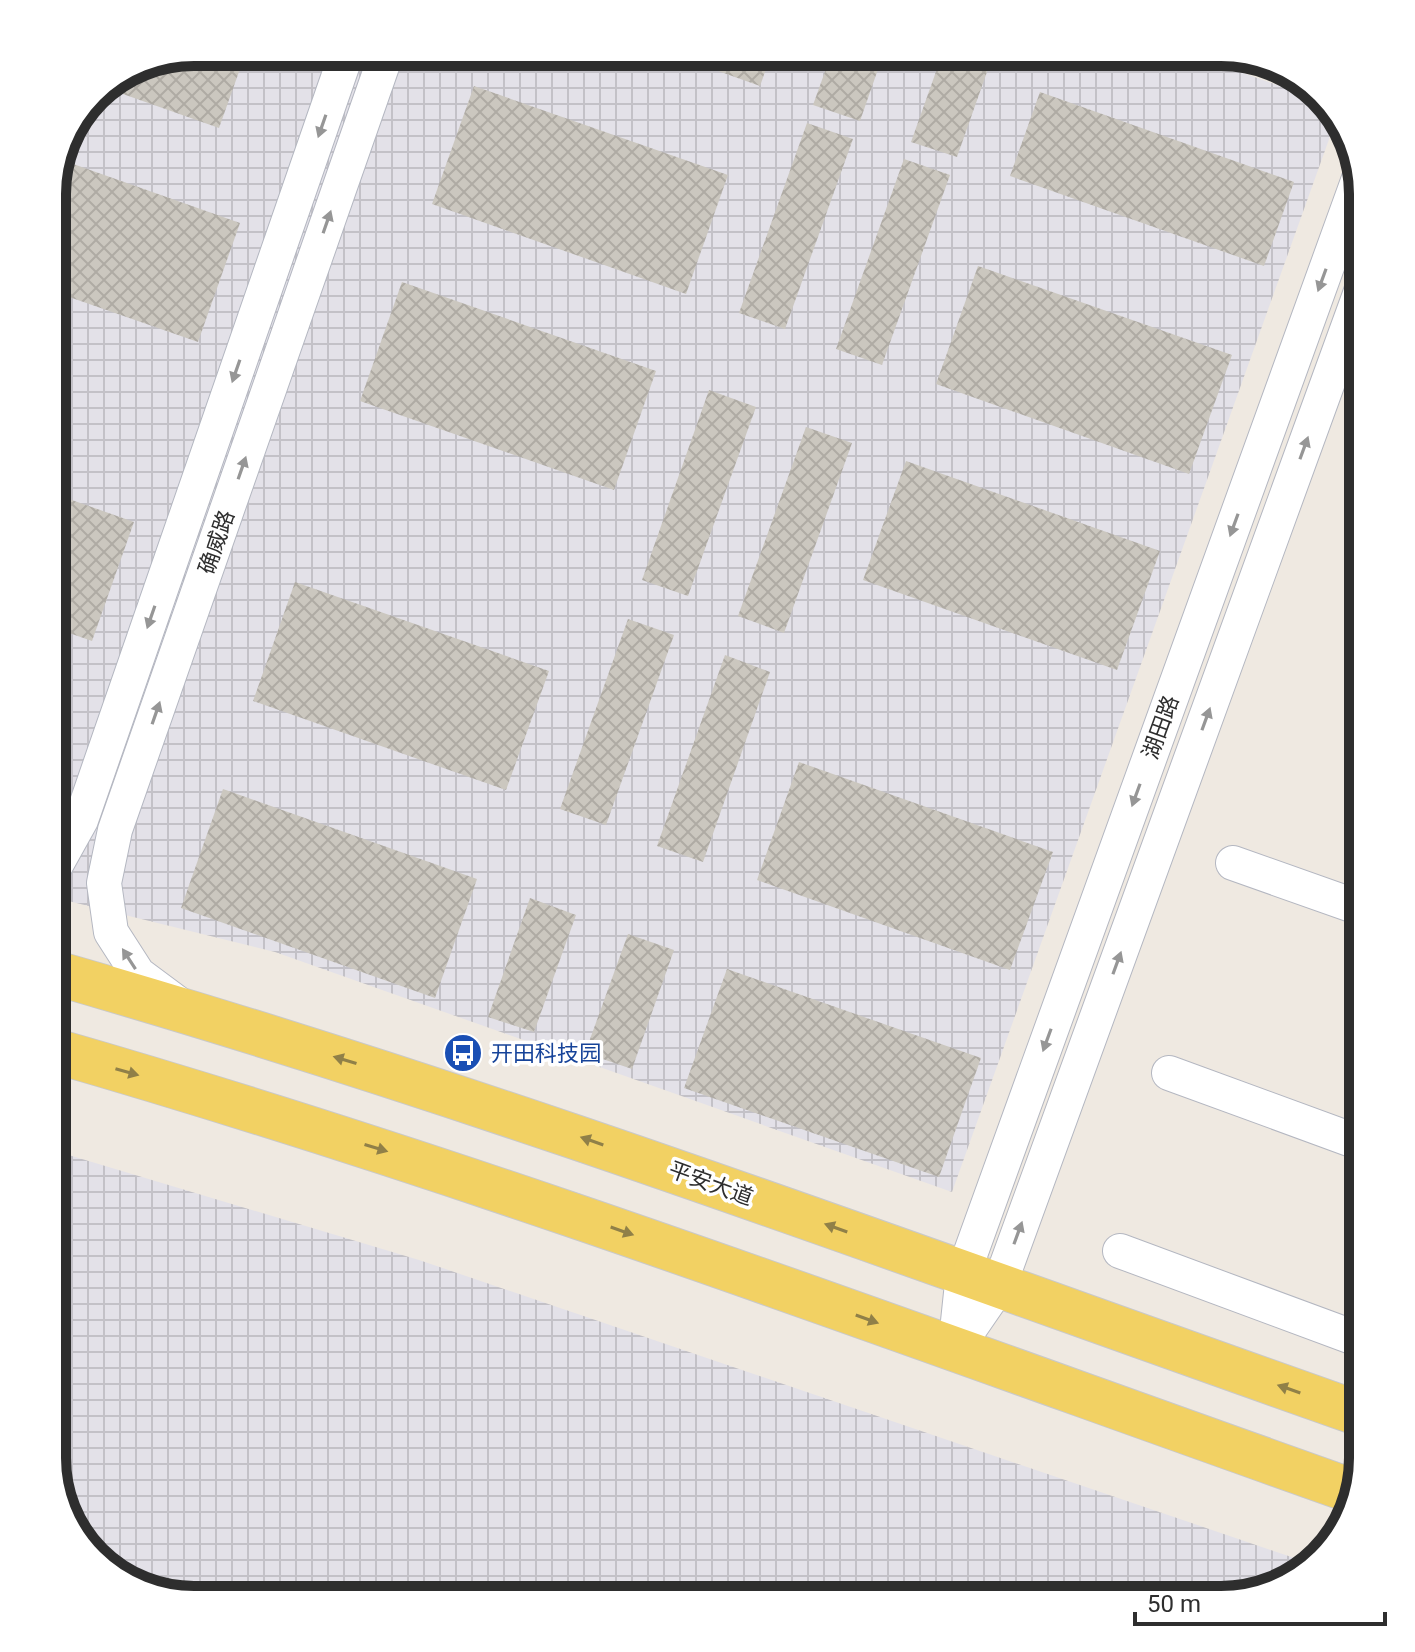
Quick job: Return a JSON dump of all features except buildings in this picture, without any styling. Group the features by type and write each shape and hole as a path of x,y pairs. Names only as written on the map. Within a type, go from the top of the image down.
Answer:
{"main road":[{"name":"平安大道","path":"66,976 407,1079 568,1132 981,1280 1349,1407"},
{"path":"66,1054 428,1165 703,1259 1345,1489"}],"street":[{"name":"确威路","path":"66,844 86,805 342,66"},
{"name":"确威路","path":"186,1011 138,974 111,932 104,883 115,830 382,66"},
{"name":"湖田路","path":"981,1280 1349,207"},
{"name":"湖田路","path":"955,1350 1349,322"},
{"path":"1233,863 1349,904"},
{"path":"1169,1073 1349,1139"},
{"path":"1120,1251 1349,1336"}],"shaded area":[{"path":"194,66 1224,66 1298,92 1322,116 1332,131 952,1192 275,952 66,900 66,186 70,161 79,138 93,116 110,98 130,83 153,73"},
{"path":"66,1154 419,1260 1298,1559 1262,1579 1221,1586 194,1586 169,1584 138,1573 110,1554 93,1536 73,1499 67,1474"}],"place":[{"name":"开田科技园","path":"463,1053"}]}
